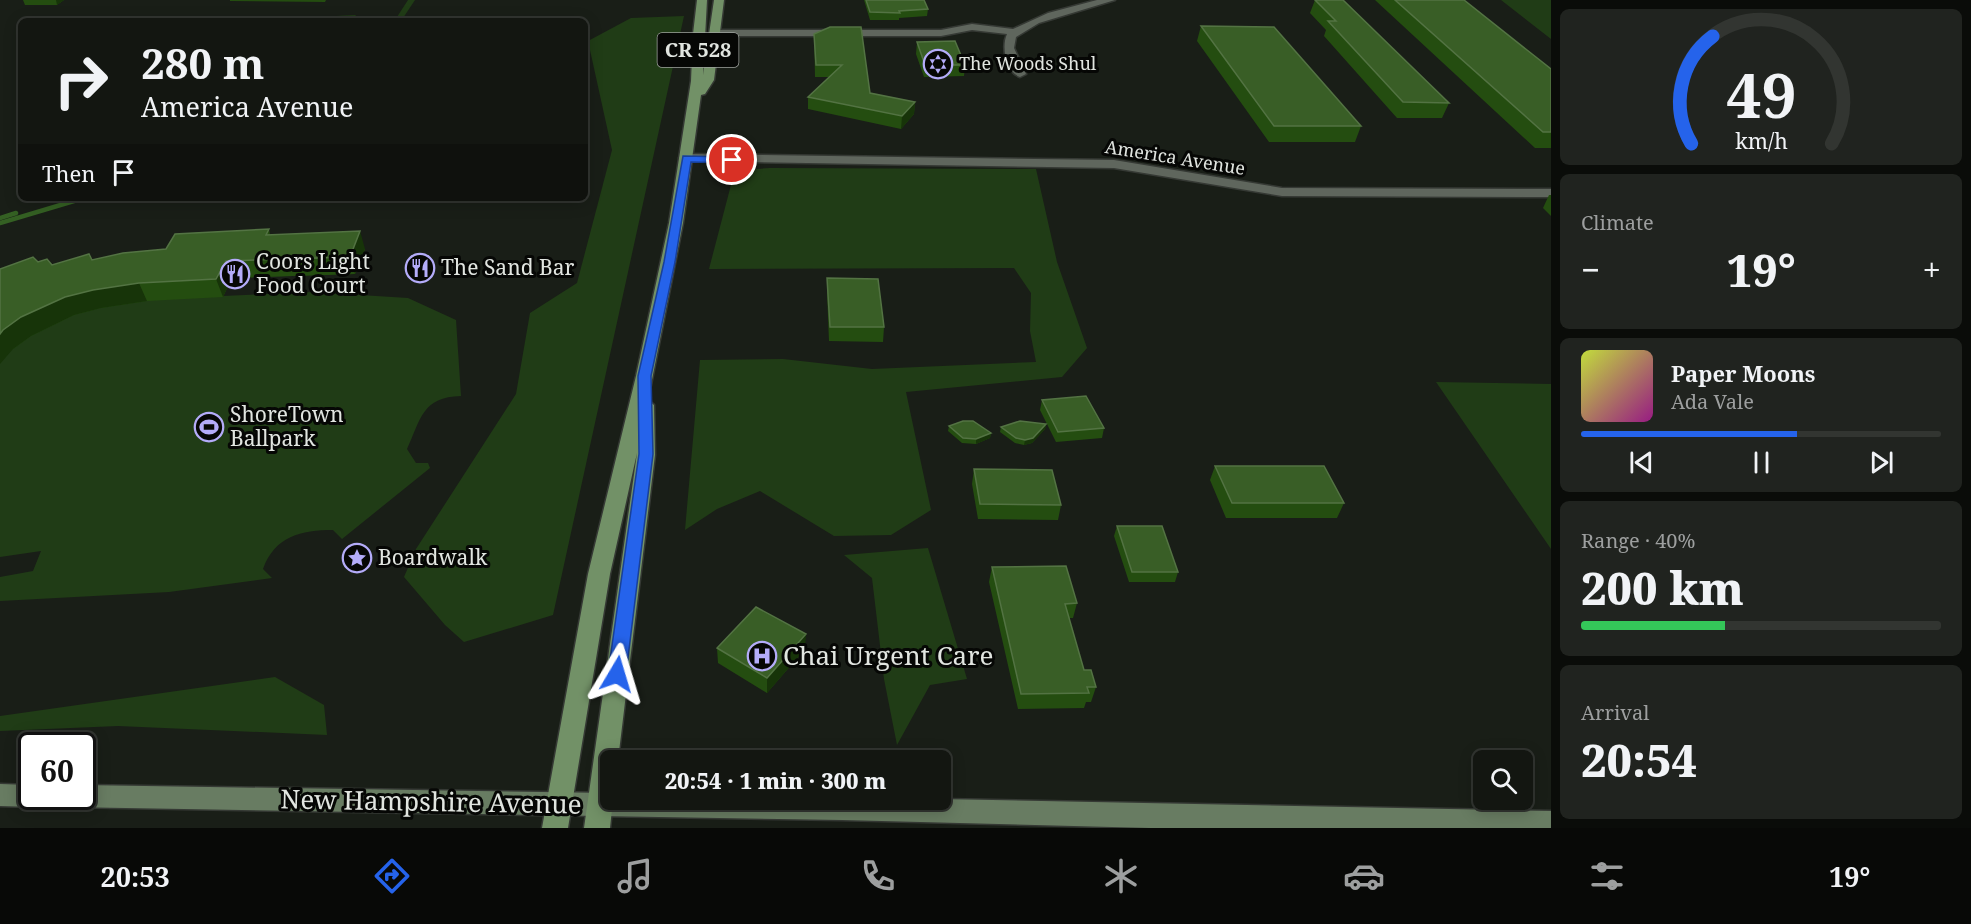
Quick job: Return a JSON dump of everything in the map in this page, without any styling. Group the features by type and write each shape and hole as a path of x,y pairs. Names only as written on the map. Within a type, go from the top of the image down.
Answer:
{"main road":[{"name":"CR 528","path":"557,816 599,574 669,262 695,99 702,0"},
{"path":"695,99 708,80 719,0"},
{"name":"CR 528","path":"598,816 646,454 645,376"},
{"path":"0,795 18,796"},
{"name":"New Hampshire Avenue","path":"96,797 557,816 1527,825 1551,823"}],"street":[{"path":"1020,74 1008,46 1009,37 1014,32 1038,20 1110,0"},
{"path":"716,33 941,33 972,27 1014,32"},
{"name":"America Avenue","path":"686,159 1114,164 1282,192 1551,193"}],"green space":[{"path":"408,0 415,0 403,18 359,18 397,17"},
{"path":"1501,0 1551,0 1551,39"},
{"path":"355,15 359,18 298,18"},
{"path":"684,16 553,615 464,642 445,625 404,577 416,549 516,394 530,313 577,283 612,150 588,41 631,18"},
{"path":"770,168 1036,169 1057,262 1087,348 1062,377 906,392 931,510 891,535 834,536 760,491 717,509 685,530 700,360 783,359 872,369 1036,362 1030,331 1031,293 1014,268 709,269 732,181 744,170"},
{"name":"ShoreTown Ballpark","path":"365,249 355,274 232,278 223,296 312,292 408,298 456,320 461,396 448,397 430,405 420,419 407,449 416,463 428,463 430,468 342,539 333,530 321,530 290,537 282,542 274,549 263,569 272,578 169,592 0,601 0,577 33,571 41,551 0,557 0,291 272,252"},
{"path":"1436,382 1551,384 1551,549"},
{"path":"928,548 967,679 930,685 897,745 884,679 872,578 844,555"},
{"path":"275,677 324,705 327,735 118,726 0,731 0,716"}],"building":[{"path":"866,0 924,0 928,9 899,11 900,13 870,12"},
{"path":"1315,0 1343,0 1449,103 1403,102 1328,21 1336,21"},
{"path":"1395,0 1464,0 1551,69 1551,132 1543,132"},
{"path":"1201,26 1274,27 1361,126 1274,126"},
{"path":"830,27 861,27 870,93 915,102 902,116 808,97 842,65 816,65 814,34"},
{"path":"955,41 965,65 925,65 917,42"},
{"path":"269,229 266,235 360,231 350,257 226,261 216,279 139,283 93,290 65,297 21,317 0,334 0,269 33,257 38,262 47,259 52,265 89,254 92,260 123,253 166,249 175,234"},
{"path":"827,278 878,279 884,327 830,327"},
{"path":"1086,396 1104,428 1058,432 1042,400"},
{"path":"963,421 973,421 991,433 976,439 963,438 949,426"},
{"path":"1020,421 1046,424 1033,438 1025,440 1016,438 1001,427"},
{"path":"1215,466 1324,466 1344,503 1232,503"},
{"path":"974,469 1052,470 1061,505 980,504"},
{"path":"1117,526 1162,526 1178,572 1132,572"},
{"path":"1066,566 1077,603 1065,604 1084,670 1091,670 1096,687 1087,687 1089,693 1021,694 992,567"},
{"name":"Chai Urgent Care","path":"756,607 806,634 767,678 717,648"}],"waterway":[{"path":"0,223 74,201"},
{"path":"0,218 16,213"}],"place":[{"name":"The Woods Shul","path":"938,64"},
{"name":"The Sand Bar","path":"420,268"},
{"name":"Coors Light Food Court","path":"235,274"},
{"name":"ShoreTown Ballpark","path":"209,427"},
{"name":"Boardwalk","path":"357,558"},
{"name":"Chai Urgent Care","path":"762,656"}],"route":[{"path":"617,674 646,454 645,376 669,262 686,159 732,160"}]}
